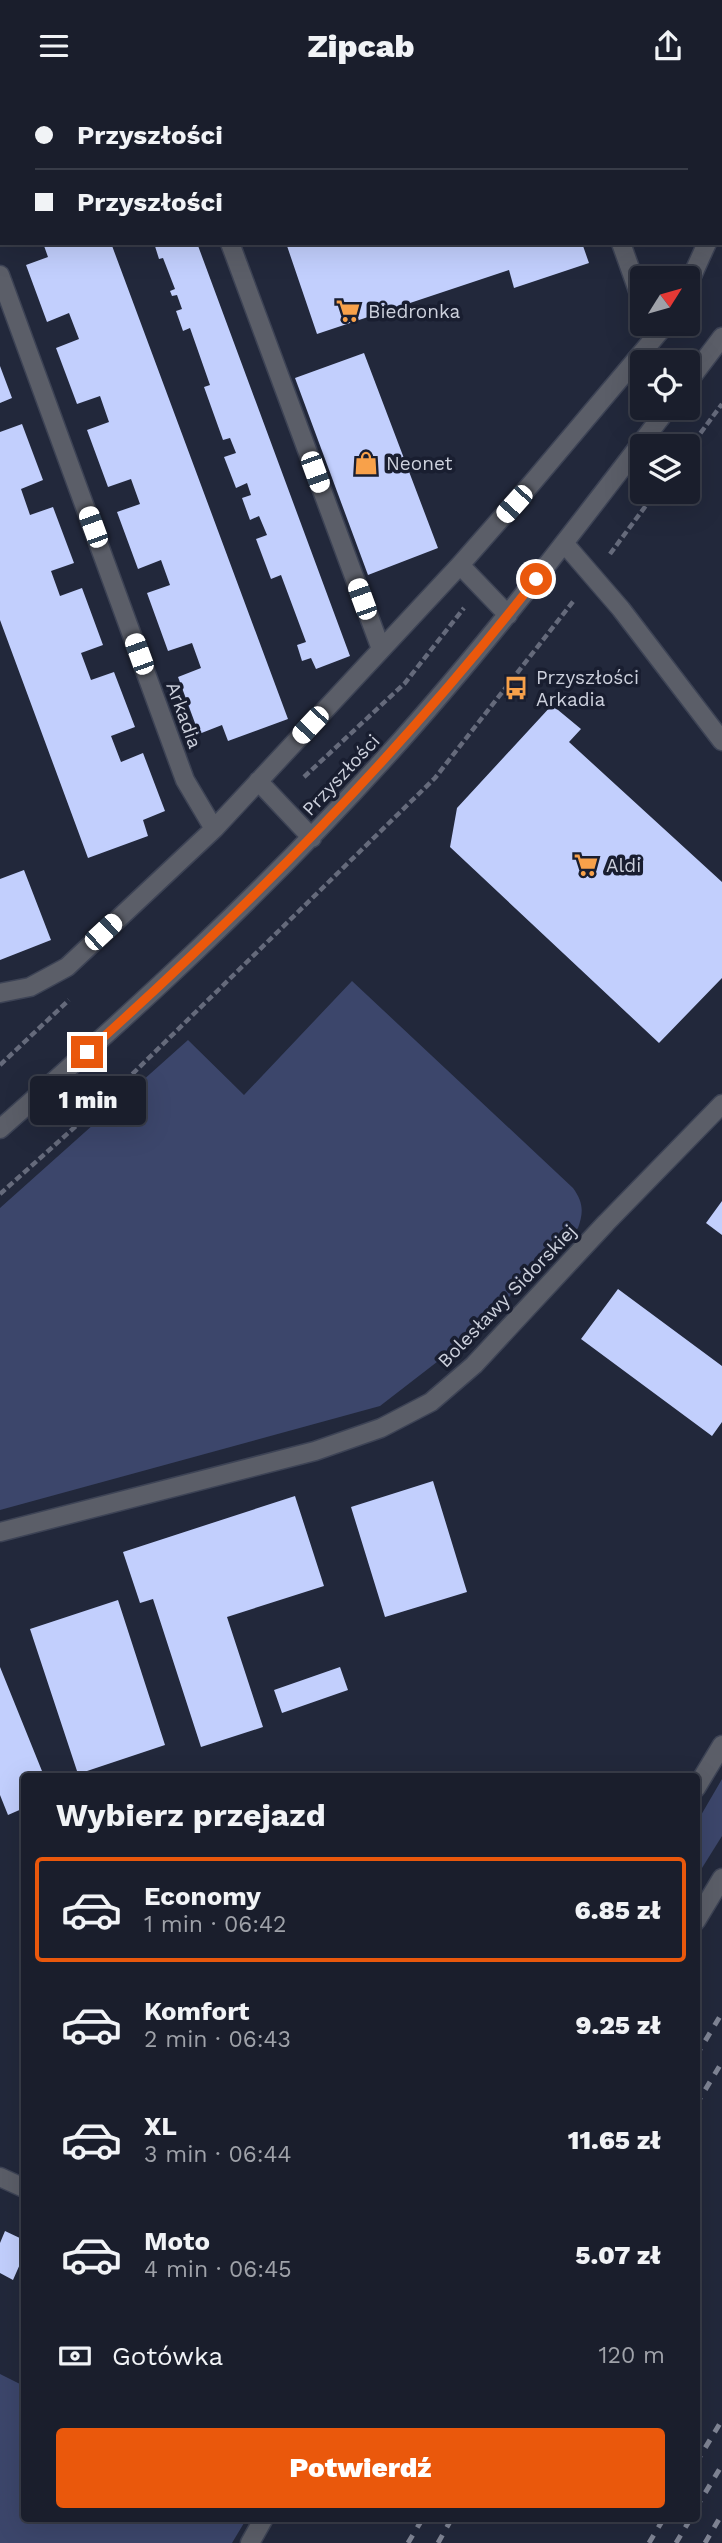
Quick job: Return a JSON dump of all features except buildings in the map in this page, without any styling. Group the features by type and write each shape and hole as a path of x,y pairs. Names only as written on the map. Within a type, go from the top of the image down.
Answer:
{"street":[{"path":"231,245 381,649"},
{"path":"622,245 630,268"},
{"path":"697,266 706,245"},
{"name":"Arkadia","path":"0,275 185,780 214,829"},
{"path":"0,993 30,987 67,967 214,829 460,565 650,336"},
{"path":"700,366 722,337"},
{"name":"Przyszłości","path":"0,1129 161,985 312,838 386,757 508,615 659,420"},
{"path":"564,543 621,609 722,741"},
{"path":"460,565 508,615"},
{"path":"258,781 312,838"},
{"name":"Bolesławy Sidorskiej","path":"0,1532 315,1451 381,1428 432,1402 474,1365 606,1223 722,1104"},
{"path":"700,1781 722,1745"},
{"path":"700,1914 722,1878"},
{"path":"0,2177 21,2187"},
{"path":"250,2543 262,2522"}],"path":[{"path":"700,434 722,404"},
{"path":"0,1193 114,1092 436,778 647,504"}],"shaded area":[{"path":"352,981 573,1188 582,1207 578,1228 468,1338 380,1406 0,1510 0,1208 188,1040 244,1095"},
{"path":"722,1779 722,1836 700,1871 700,1817"},
{"path":"0,2374 21,2384 21,2522 245,2522 232,2543 0,2543"}],"railway":[{"path":"700,2049 722,2013"},
{"path":"700,2098 722,2062"},
{"path":"700,2456 722,2420"},
{"path":"700,2501 722,2465"},
{"path":"705,2543 722,2514"},
{"path":"408,2543 421,2522"},
{"path":"438,2543 450,2522"},
{"path":"649,2543 662,2522"},
{"path":"676,2543 689,2522"}],"place":[{"name":"Biedronka","path":"348,311"},
{"name":"Neonet","path":"366,463"},
{"name":"Przyszłości Arkadia","path":"516,688"},
{"name":"Aldi","path":"586,865"}],"route":[{"path":"87,1052 229,921 312,838 458,675 536,579"}]}
